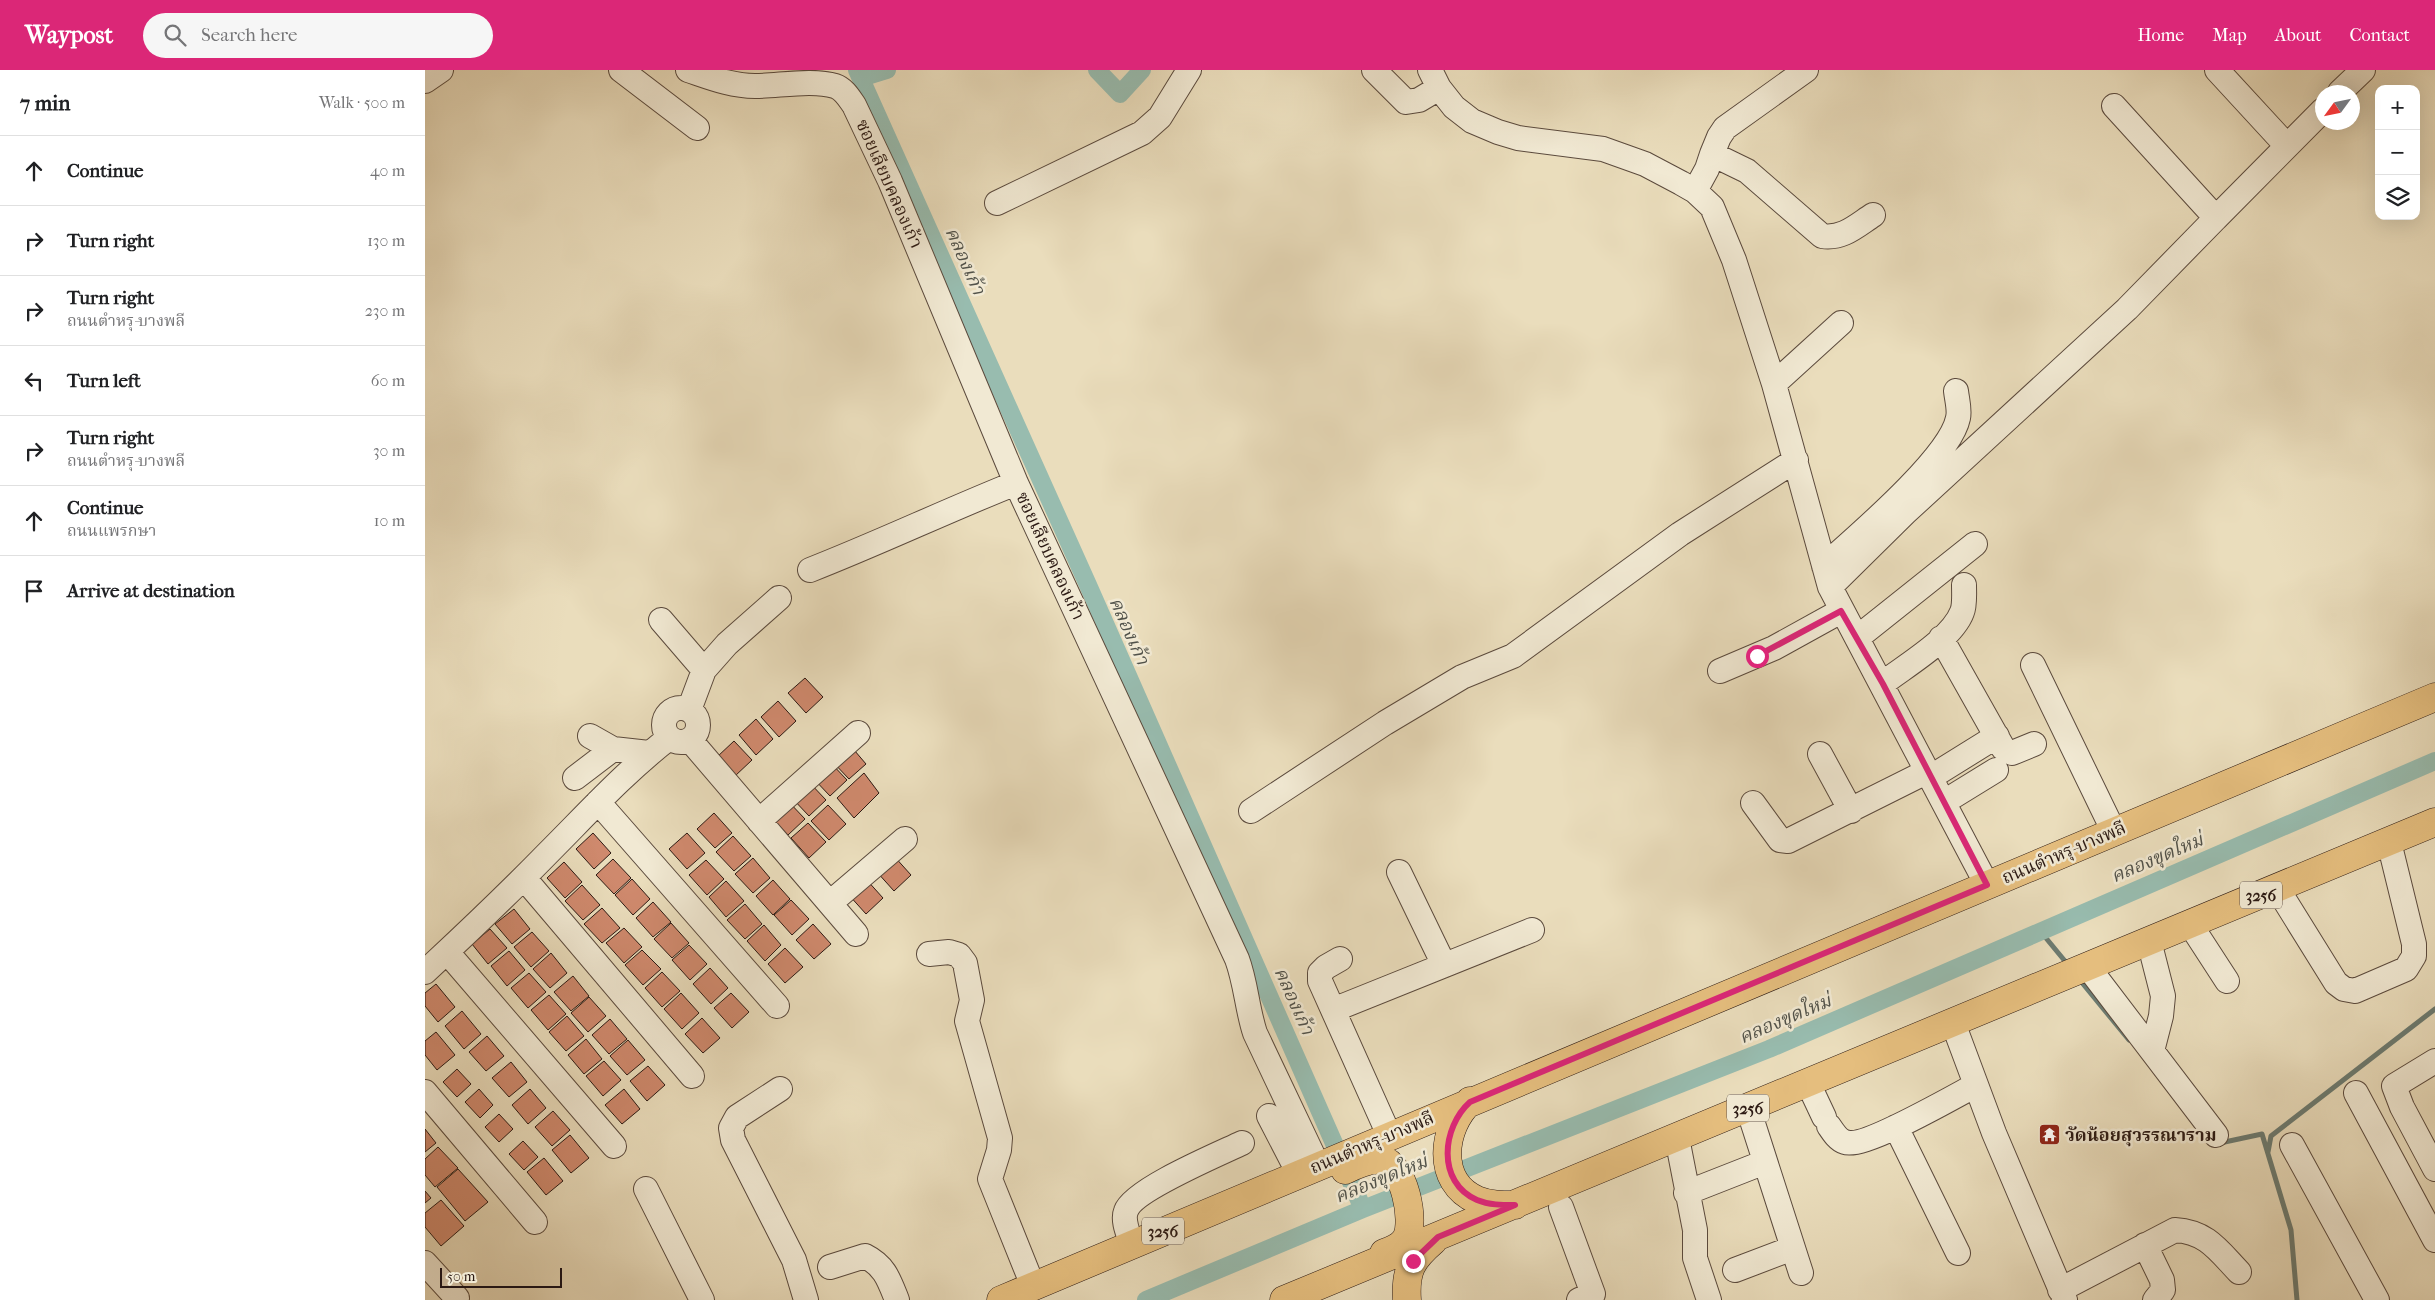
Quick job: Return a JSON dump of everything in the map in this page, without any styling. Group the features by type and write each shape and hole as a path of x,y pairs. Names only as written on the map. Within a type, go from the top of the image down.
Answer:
{"main road":[{"name":"ถนนตำหรุ-บางพลี","path":"1001,1300 1242,1198 1359,1156 1389,1135 2435,697"},
{"name":"3256","path":"1284,1300 2435,822"},
{"path":"1470,1102 1457,1116 1449,1134 1447,1145 1448,1162 1453,1176 1463,1190 1477,1200 1497,1205 1515,1205"},
{"path":"1269,1300 1395,1249 1405,1241 1409,1227 1407,1198 1401,1181 1393,1168 1380,1160 1359,1156"},
{"path":"1407,1300 1407,1279 1413,1261 1438,1237"}],"street":[{"path":"425,81 441,70"},
{"path":"621,70 697,128"},
{"name":"ซอยเลียบคลองเก้า","path":"687,70 719,81 752,86 817,84 836,86 847,94 887,174 1016,483 1237,960 1242,973 1248,1011 1255,1033 1319,1169"},
{"path":"997,203 1142,133 1160,117 1189,70"},
{"path":"1374,70 1406,102 1419,100 1434,79 1454,107 1472,121 1518,138 1603,149 1645,164 1695,191 1712,207 1719,221 1774,384 1827,577 1841,611 1883,684 1987,885"},
{"path":"1695,191 1719,137 1725,128 1806,70"},
{"path":"2217,70 2287,146"},
{"path":"2346,85 2358,72"},
{"path":"2114,106 2216,218"},
{"path":"1827,577 1905,513 2127,309 2315,118"},
{"path":"1713,154 1747,171 1822,236 1833,238 1843,235 1873,215"},
{"path":"1774,384 1841,323"},
{"path":"1827,577 1897,500 1938,452 1955,428 1958,417 1956,392"},
{"path":"1251,810 1385,723 1462,677 1513,656 1680,534 1796,460"},
{"path":"810,570 875,545 950,509 1016,483"},
{"path":"1857,638 1975,544"},
{"path":"1883,684 1941,638 1958,620 1963,610 1964,586"},
{"path":"425,972 524,878 649,753 696,733 698,725 695,716 689,710 704,670 727,644 779,598"},
{"path":"1720,671 1774,648 1841,611"},
{"path":"661,620 704,670"},
{"path":"1941,638 2007,752 2012,753 2034,744"},
{"path":"2033,665 2114,832"},
{"path":"759,821 858,733"},
{"path":"590,736 613,749 649,753"},
{"path":"1753,803 1780,840 1788,841 1929,774 1997,736"},
{"path":"680,739 759,821 857,934"},
{"path":"575,778 613,749"},
{"path":"1820,754 1851,811"},
{"path":"1944,802 1996,770"},
{"path":"598,802 777,1006"},
{"path":"830,903 905,840"},
{"path":"2277,888 2336,983 2344,989 2355,991 2406,969 2414,956 2414,944 2389,842"},
{"path":"1399,872 1444,965"},
{"path":"524,878 692,1076"},
{"path":"2190,924 2227,981"},
{"path":"1333,1010 1532,930"},
{"path":"2149,941 2163,996 2161,1016 2152,1051"},
{"path":"447,952 614,1146"},
{"path":"929,954 949,952 959,955 965,963 972,1000 967,1021 1000,1138 999,1150 990,1179 1033,1286"},
{"path":"1341,959 1326,967 1320,973 1320,981 1389,1135"},
{"path":"2088,967 2217,1135"},
{"path":"1953,1023 1976,1085 2063,1295 2145,1244 2175,1230 2191,1231 2206,1238 2239,1272"},
{"path":"2435,1061 2393,1086 2401,1107 2435,1169"},
{"path":"1808,1083 1826,1122 1838,1138 1845,1143 1854,1143 1895,1127 1976,1085"},
{"path":"780,1089 737,1117 731,1128 733,1140 794,1260 807,1300"},
{"path":"425,1092 535,1222"},
{"path":"2356,1093 2435,1240"},
{"path":"1748,1108 1801,1273"},
{"path":"1269,1116 1319,1169"},
{"path":"1895,1127 1958,1253"},
{"path":"1677,1138 1686,1193 1695,1230 1695,1258 1709,1300"},
{"path":"1132,1244 1125,1220 1126,1210 1133,1200 1150,1189 1242,1143"},
{"path":"2292,1145 2377,1300"},
{"path":"1686,1193 1765,1162"},
{"path":"646,1189 702,1300"},
{"path":"1561,1207 1593,1294 1579,1300"},
{"path":"2145,1244 2162,1280 2163,1290 2155,1300"},
{"path":"1735,1270 1793,1248"},
{"path":"831,1267 865,1256 877,1262 885,1270 897,1300"},
{"path":"425,1263 457,1298"}],"building":[{"path":"805,678 823,697 806,713 788,693"},
{"path":"778,701 796,721 779,737 761,717"},
{"path":"756,719 773,739 756,755 739,735"},
{"path":"734,741 752,760 735,776 717,757"},
{"path":"849,744 866,764 849,779 831,760"},
{"path":"829,761 847,780 830,796 812,777"},
{"path":"864,773 879,793 854,818 837,798"},
{"path":"808,781 826,800 809,816 791,797"},
{"path":"787,800 805,819 788,835 770,816"},
{"path":"828,805 846,824 829,840 811,821"},
{"path":"714,813 732,833 715,848 697,829"},
{"path":"808,823 826,842 809,858 791,838"},
{"path":"593,833 611,853 594,869 576,849"},
{"path":"687,833 705,853 687,869 669,849"},
{"path":"733,836 751,856 734,871 716,852"},
{"path":"893,855 911,875 894,891 876,871"},
{"path":"753,858 770,878 753,893 735,874"},
{"path":"613,859 631,878 614,894 596,875"},
{"path":"706,860 724,879 707,895 689,875"},
{"path":"564,862 582,882 565,898 547,878"},
{"path":"865,878 883,898 866,914 848,894"},
{"path":"632,879 650,899 633,915 615,895"},
{"path":"773,880 790,899 773,915 756,896"},
{"path":"726,881 744,901 726,917 709,897"},
{"path":"582,885 600,905 583,920 565,901"},
{"path":"791,900 809,919 792,935 774,915"},
{"path":"653,902 671,922 653,937 636,918"},
{"path":"745,904 762,924 745,939 727,920"},
{"path":"602,908 620,928 602,943 584,924"},
{"path":"514,909 530,929 512,944 495,924"},
{"path":"671,923 689,943 672,958 654,939"},
{"path":"813,924 831,944 814,959 796,940"},
{"path":"764,925 781,945 765,961 747,941"},
{"path":"624,928 642,947 624,963 606,943"},
{"path":"490,929 507,948 488,964 472,944"},
{"path":"532,932 549,951 531,967 514,947"},
{"path":"689,945 707,964 690,980 672,960"},
{"path":"785,948 803,967 785,983 768,964"},
{"path":"642,950 661,969 643,985 625,965"},
{"path":"509,951 525,970 507,986 491,966"},
{"path":"551,953 567,973 550,988 533,969"},
{"path":"710,968 728,988 711,1004 693,984"},
{"path":"662,972 680,991 662,1007 645,988"},
{"path":"529,973 546,992 528,1008 511,988"},
{"path":"573,976 589,996 571,1011 554,992"},
{"path":"436,984 455,1007 438,1022 425,1006 425,993"},
{"path":"681,993 699,1013 682,1029 664,1009"},
{"path":"731,993 749,1012 732,1028 714,1008"},
{"path":"549,995 566,1014 548,1030 531,1010"},
{"path":"589,997 606,1016 588,1032 571,1013"},
{"path":"462,1011 481,1034 464,1049 445,1026"},
{"path":"567,1016 584,1036 566,1051 549,1032"},
{"path":"702,1018 720,1038 703,1053 685,1034"},
{"path":"610,1019 627,1039 609,1054 592,1035"},
{"path":"436,1032 455,1055 437,1070 425,1055 425,1041"},
{"path":"487,1036 504,1056 486,1071 469,1052"},
{"path":"586,1039 602,1059 584,1074 568,1055"},
{"path":"628,1040 645,1060 627,1075 610,1056"},
{"path":"604,1061 621,1080 603,1096 586,1076"},
{"path":"511,1062 527,1082 509,1097 492,1078"},
{"path":"648,1066 665,1085 647,1101 630,1081"},
{"path":"457,1069 471,1084 457,1097 443,1082"},
{"path":"479,1089 493,1105 480,1118 465,1102"},
{"path":"530,1089 546,1108 528,1124 512,1105"},
{"path":"624,1089 640,1109 622,1124 605,1105"},
{"path":"553,1111 570,1130 552,1146 535,1127"},
{"path":"499,1114 513,1129 499,1142 485,1127"},
{"path":"425,1129 436,1143 425,1152"},
{"path":"570,1135 589,1158 571,1173 552,1150"},
{"path":"523,1141 538,1157 524,1170 509,1154"},
{"path":"438,1147 458,1168 435,1187 425,1175 425,1159"},
{"path":"544,1158 563,1181 546,1195 527,1172"},
{"path":"458,1169 488,1202 465,1221 437,1187"},
{"path":"425,1191 431,1198 425,1203"},
{"path":"441,1200 464,1226 441,1246 425,1227 425,1213"}],"waterway":[{"name":"คลองเก้า","path":"857,70 1088,585 1363,1209"},
{"path":"861,78 887,70"},
{"path":"1097,70 1120,94 1142,70"},
{"name":"คลองขุดใหม่","path":"1146,1300 1363,1209 1769,1049 2435,761"},
{"path":"2041,932 2069,966"},
{"path":"2079,979 2129,1040"},
{"path":"2268,1152 2271,1136 2435,1009"},
{"path":"2220,1143 2262,1134 2291,1230 2297,1300"}],"place":[{"name":"วัดน้อยสุวรรณาราม","path":"2049,1135"}],"route":[{"path":"1413,1261 1438,1237 1515,1205 1497,1205 1477,1200 1463,1190 1453,1176 1447,1153 1449,1134 1457,1116 1470,1102 1987,885 1883,684 1841,611 1757,656"}]}
